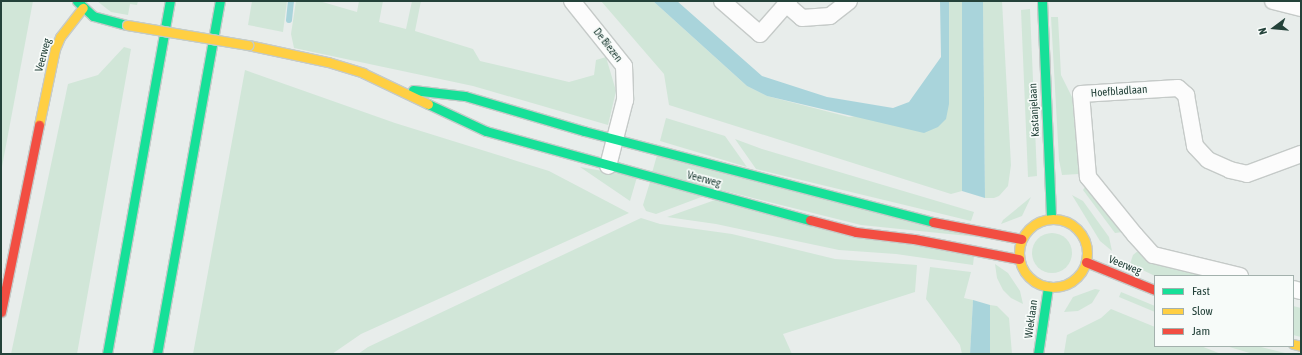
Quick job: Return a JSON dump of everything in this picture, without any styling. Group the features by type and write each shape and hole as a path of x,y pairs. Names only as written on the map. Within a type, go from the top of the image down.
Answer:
{"main road":[{"path":"107,354 170,1"},
{"path":"157,354 220,1"},
{"name":"Kastanjelaan","path":"1042,1 1051,218"},
{"name":"Veerweg","path":"1,312 55,49 60,37 80,4 105,21 248,45 328,62 363,74 486,131 608,166 856,232 914,239 1019,259"},
{"name":"Veerweg","path":"392,87 465,96 616,139 915,219 1022,239"},
{"path":"1051,218 1067,221 1080,231 1086,246 1086,262 1080,273 1071,282 1060,286 1048,287 1031,279 1023,270 1019,259 1022,239 1033,224 1051,218"},
{"name":"Veerweg","path":"1086,262 1154,290"},
{"name":"Wieklaan","path":"1038,354 1048,287"}],"street":[{"name":"De Biezen","path":"572,1 624,66 625,100 608,166"},
{"path":"722,1 760,34 788,2 802,18 830,16 849,1"},
{"path":"1273,1 1301,8"},
{"name":"Hoefbladlaan","path":"1236,275 1153,255 1144,245 1088,177 1082,94 1178,88 1186,95 1195,146 1208,160 1230,170 1247,174 1301,154"}],"green space":[{"path":"1,1 33,1 1,172"},
{"path":"97,1 138,1 137,5 130,4 128,15 111,12"},
{"path":"252,1 287,1 283,32 248,25"},
{"path":"296,1 319,1 357,12 359,1 383,1 379,22 406,29 412,1 421,1 415,31 473,49 480,61 569,82 594,75 596,60 606,57 616,91 608,125 473,86 294,48 291,34"},
{"path":"601,1 653,1 747,86 767,96 849,117 949,104 949,1 962,1 962,191 951,194 669,105 664,74"},
{"path":"983,1 1002,1 1011,165 1008,186 999,196 994,198 985,198"},
{"path":"1030,9 1037,176 1028,177 1021,10"},
{"path":"1051,17 1058,17 1061,75 1074,101 1079,174 1062,175 1059,160"},
{"path":"124,47 131,49 77,354 11,354 68,84 98,75"},
{"path":"245,70 395,123 549,171 629,213 361,334 332,354 193,354"},
{"path":"666,118 725,136 747,167 660,141"},
{"path":"735,139 762,149 974,212 971,221 756,169"},
{"path":"657,155 978,237 861,225 652,173"},
{"path":"580,167 637,177 630,201"},
{"path":"650,182 704,196 656,214 646,211 643,205"},
{"path":"1086,185 1123,232 1115,233 1083,190"},
{"path":"1072,195 1083,201 1109,237 1112,251 1100,241"},
{"path":"1031,197 1022,216 1001,224 1003,220"},
{"path":"715,200 974,256 973,265 896,254 839,250 716,224 667,217"},
{"path":"641,218 660,224 732,234 835,259 917,265 915,292 783,334 792,354 358,354 368,347"},
{"path":"1056,233 1063,236 1069,242 1072,253 1071,261 1063,270 1056,273 1048,273 1041,270 1033,261 1032,249 1035,242 1044,234"},
{"path":"1139,250 1204,275 1154,276 1130,264 1133,255"},
{"path":"995,264 1008,273 1020,291 1023,304 1011,298 1003,290 997,278"},
{"path":"930,267 971,272 964,298 973,300 970,354 962,354 960,345 926,299"},
{"path":"1095,289 1100,290 1092,303 1078,311 1064,312 1073,297"},
{"path":"1121,292 1154,306 1154,312 1119,297"},
{"path":"990,305 997,306 1009,318 1012,354 990,354"},
{"path":"1294,306 1301,308 1301,337 1294,335"},
{"path":"1111,309 1154,327 1154,347 1204,347 1221,354 1064,353 1067,335 1101,318"},
{"path":"1229,347 1261,347 1289,354 1253,354"}],"water":[{"path":"653,1 677,1 762,76 827,97 893,108 909,102 941,57 940,1 949,1 949,104 946,119 938,127 924,133 767,96 747,86"},
{"path":"962,1 983,1 985,198 962,191"},
{"path":"973,300 990,305 990,354 970,354"}],"waterway":[{"path":"289,20 291,1"}],"traffic: fast":[{"path":"77,1 93,16 127,25"},
{"path":"107,354 170,1"},
{"path":"157,354 220,1"},
{"path":"1042,1 1051,218"},
{"path":"413,90 465,96 584,131 933,222"},
{"path":"428,104 486,131 810,220"},
{"path":"1038,354 1048,287"}],"traffic: slow":[{"path":"39,125 55,49 60,37 83,8"},
{"path":"127,25 248,45"},
{"path":"248,45 328,62 363,73 428,104"},
{"path":"1046,219 1060,219 1072,225 1081,234 1087,246 1087,253 1085,266 1077,277 1066,285 1060,287 1046,287 1040,285 1029,277 1021,266 1019,260 1019,246 1021,240 1029,229 1040,221 1046,219"},
{"path":"1294,344 1301,346"}],"traffic: jam":[{"path":"1,312 39,125"},
{"path":"810,220 856,232 914,239 1019,259"},
{"path":"933,222 1021,239"},
{"path":"1086,262 1154,290"}]}
